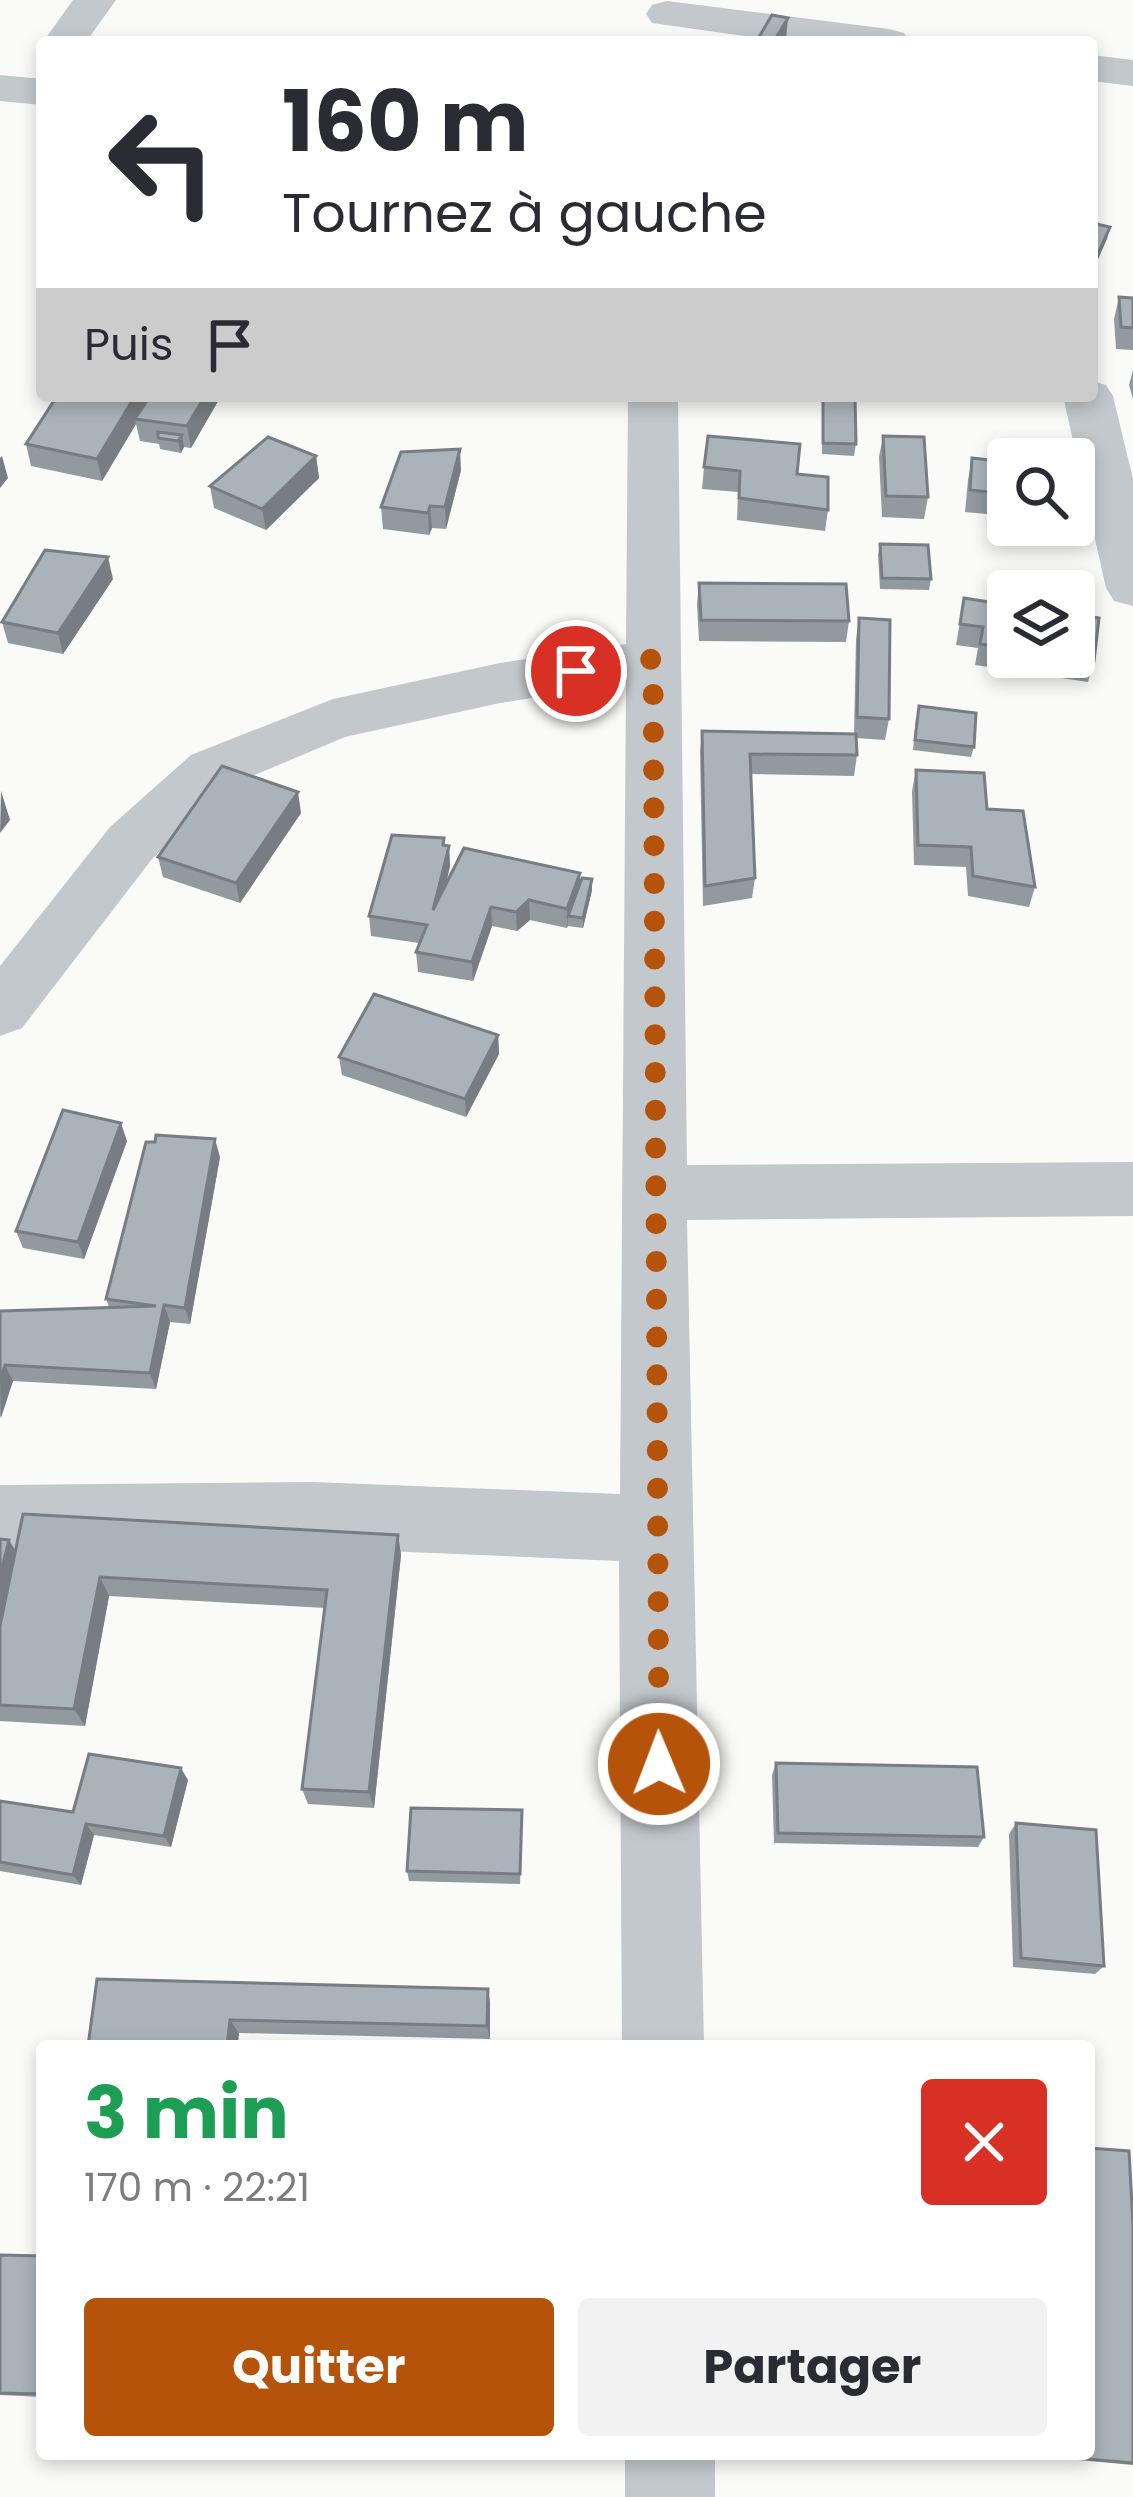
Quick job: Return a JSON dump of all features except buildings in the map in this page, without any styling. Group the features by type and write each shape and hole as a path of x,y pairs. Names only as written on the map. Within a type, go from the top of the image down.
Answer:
{"street":[{"path":"68,36 95,0"},
{"path":"666,19 831,36"},
{"path":"1098,69 1133,73"},
{"path":"653,402 655,1529 663,2040"},
{"path":"1089,402 1133,588"},
{"path":"0,1011 131,843 211,770 333,719 500,683 653,659"},
{"path":"655,1193 1133,1189"},
{"path":"0,1518 314,1515 655,1529"},
{"path":"670,2460 670,2497"}],"route":[{"path":"576,671 653,659 659,1764"}]}
